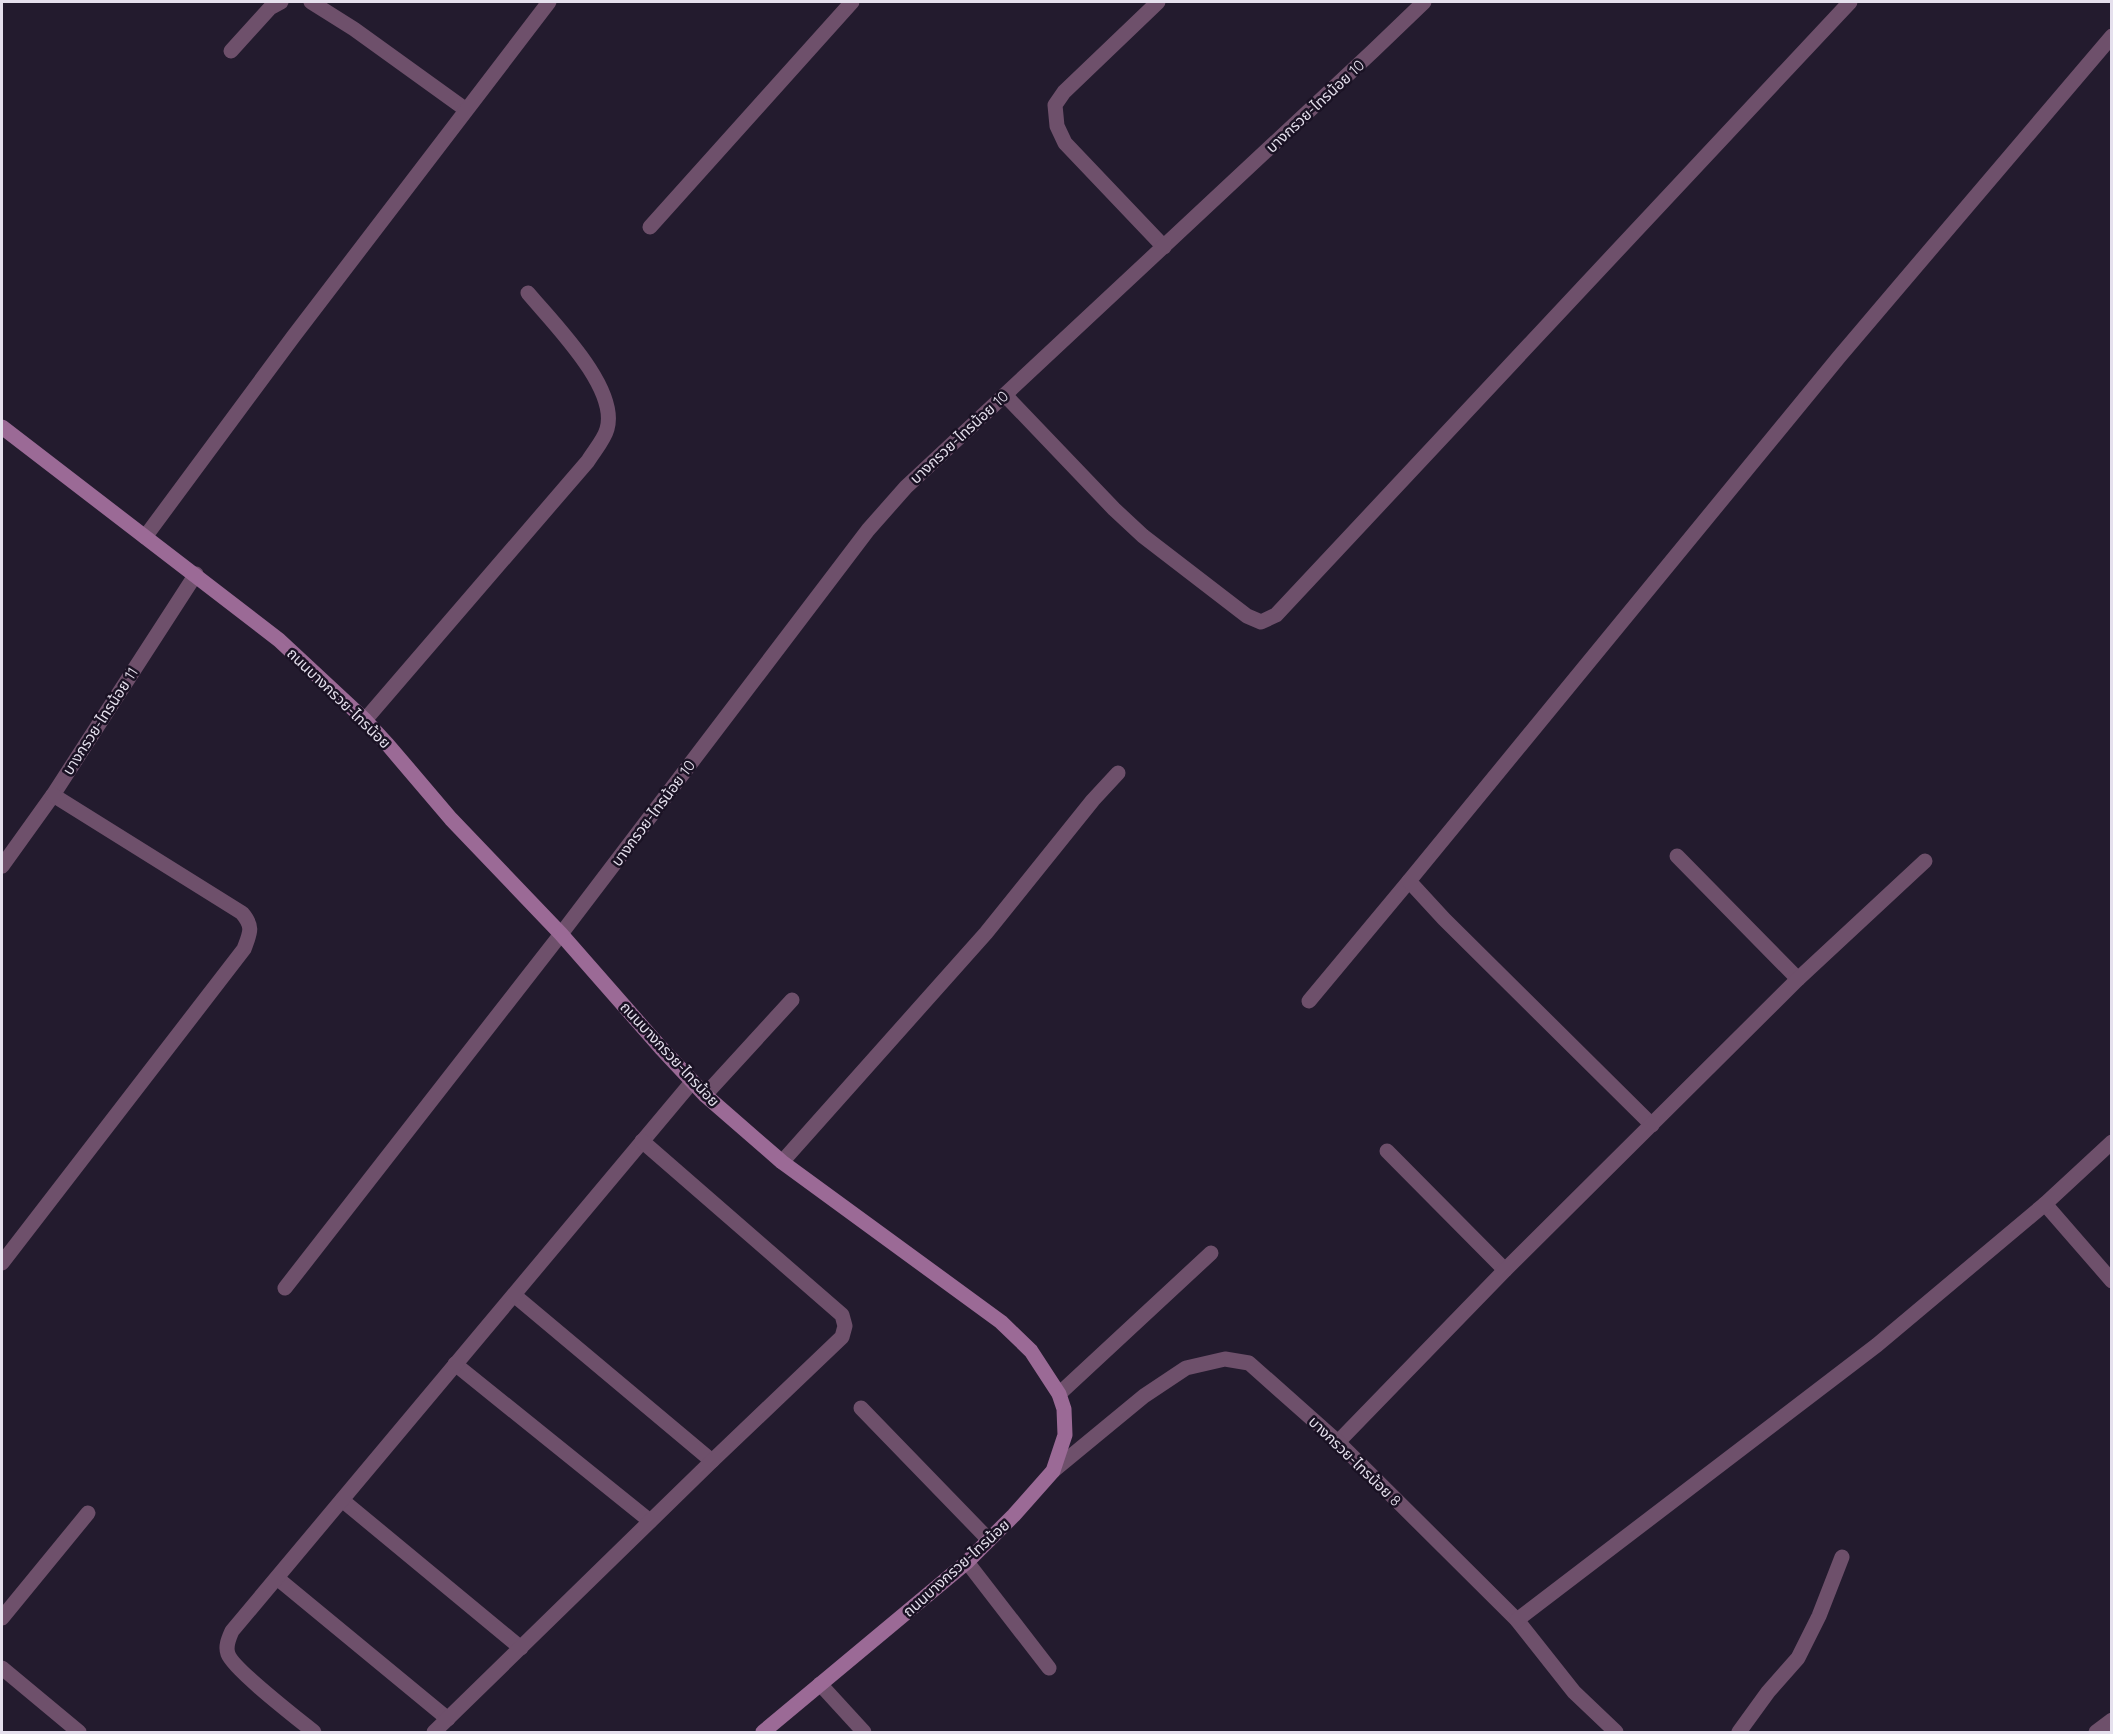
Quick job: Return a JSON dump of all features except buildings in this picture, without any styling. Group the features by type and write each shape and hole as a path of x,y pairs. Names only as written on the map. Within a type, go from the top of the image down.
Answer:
{"main road":[{"name":"ถนนบางกรวย-ไทรน้อย","path":"2,427 279,640 365,720 451,819 561,934 705,1095 782,1162 1001,1322 1031,1351 1059,1394 1064,1409 1065,1435 1053,1471 1014,1515 967,1562 763,1732"}],"street":[{"path":"231,51 270,8 281,2"},
{"path":"311,2 354,29 465,109"},
{"path":"145,537 465,109 549,2"},
{"path":"650,227 852,2"},
{"path":"1158,2 1064,92 1055,105 1057,126 1065,143 1164,247"},
{"name":"บางกรวย-ไทรน้อย 10","path":"285,1288 561,934 868,530 906,487 1424,2"},
{"path":"1005,395 1106,501 1143,536 1247,616 1261,622 1276,615 1850,2"},
{"path":"1309,1001 1839,357 2112,36"},
{"path":"365,720 588,461 607,430 609,412 597,379 575,348 528,293"},
{"name":"บางกรวย-ไทรน้อย 11","path":"2,866 53,795 196,574"},
{"path":"782,1162 986,933 1093,800 1118,773"},
{"path":"2,1263 244,949 250,933 250,922 243,913 53,795"},
{"path":"1677,856 1798,979"},
{"path":"1338,1442 1504,1270 1798,979 1925,861"},
{"path":"1409,881 1444,919 1652,1125"},
{"path":"705,1095 792,1000"},
{"path":"314,1732 239,1668 228,1654 227,1644 232,1631 692,1082"},
{"path":"434,1732 842,1337 845,1326 842,1315 642,1141"},
{"path":"1517,1620 1877,1345 2045,1204 2112,1142"},
{"path":"1387,1151 1504,1270"},
{"path":"2045,1204 2112,1281"},
{"path":"1059,1394 1211,1253"},
{"path":"514,1295 712,1461"},
{"name":"บางกรวย-ไทรน้อย 8","path":"1053,1471 1144,1396 1186,1368 1225,1359 1249,1362 1338,1442 1517,1620 1574,1692 1616,1732"},
{"path":"455,1364 651,1521"},
{"path":"861,1408 989,1540"},
{"path":"342,1500 521,1648"},
{"path":"2,1618 88,1514"},
{"path":"1739,1732 1768,1692 1798,1658 1819,1616 1842,1557"},
{"path":"967,1562 1049,1668"},
{"path":"277,1578 448,1719"},
{"path":"2,1668 79,1732"},
{"path":"820,1684 864,1732"},
{"path":"2096,1732 2112,1720"}]}
